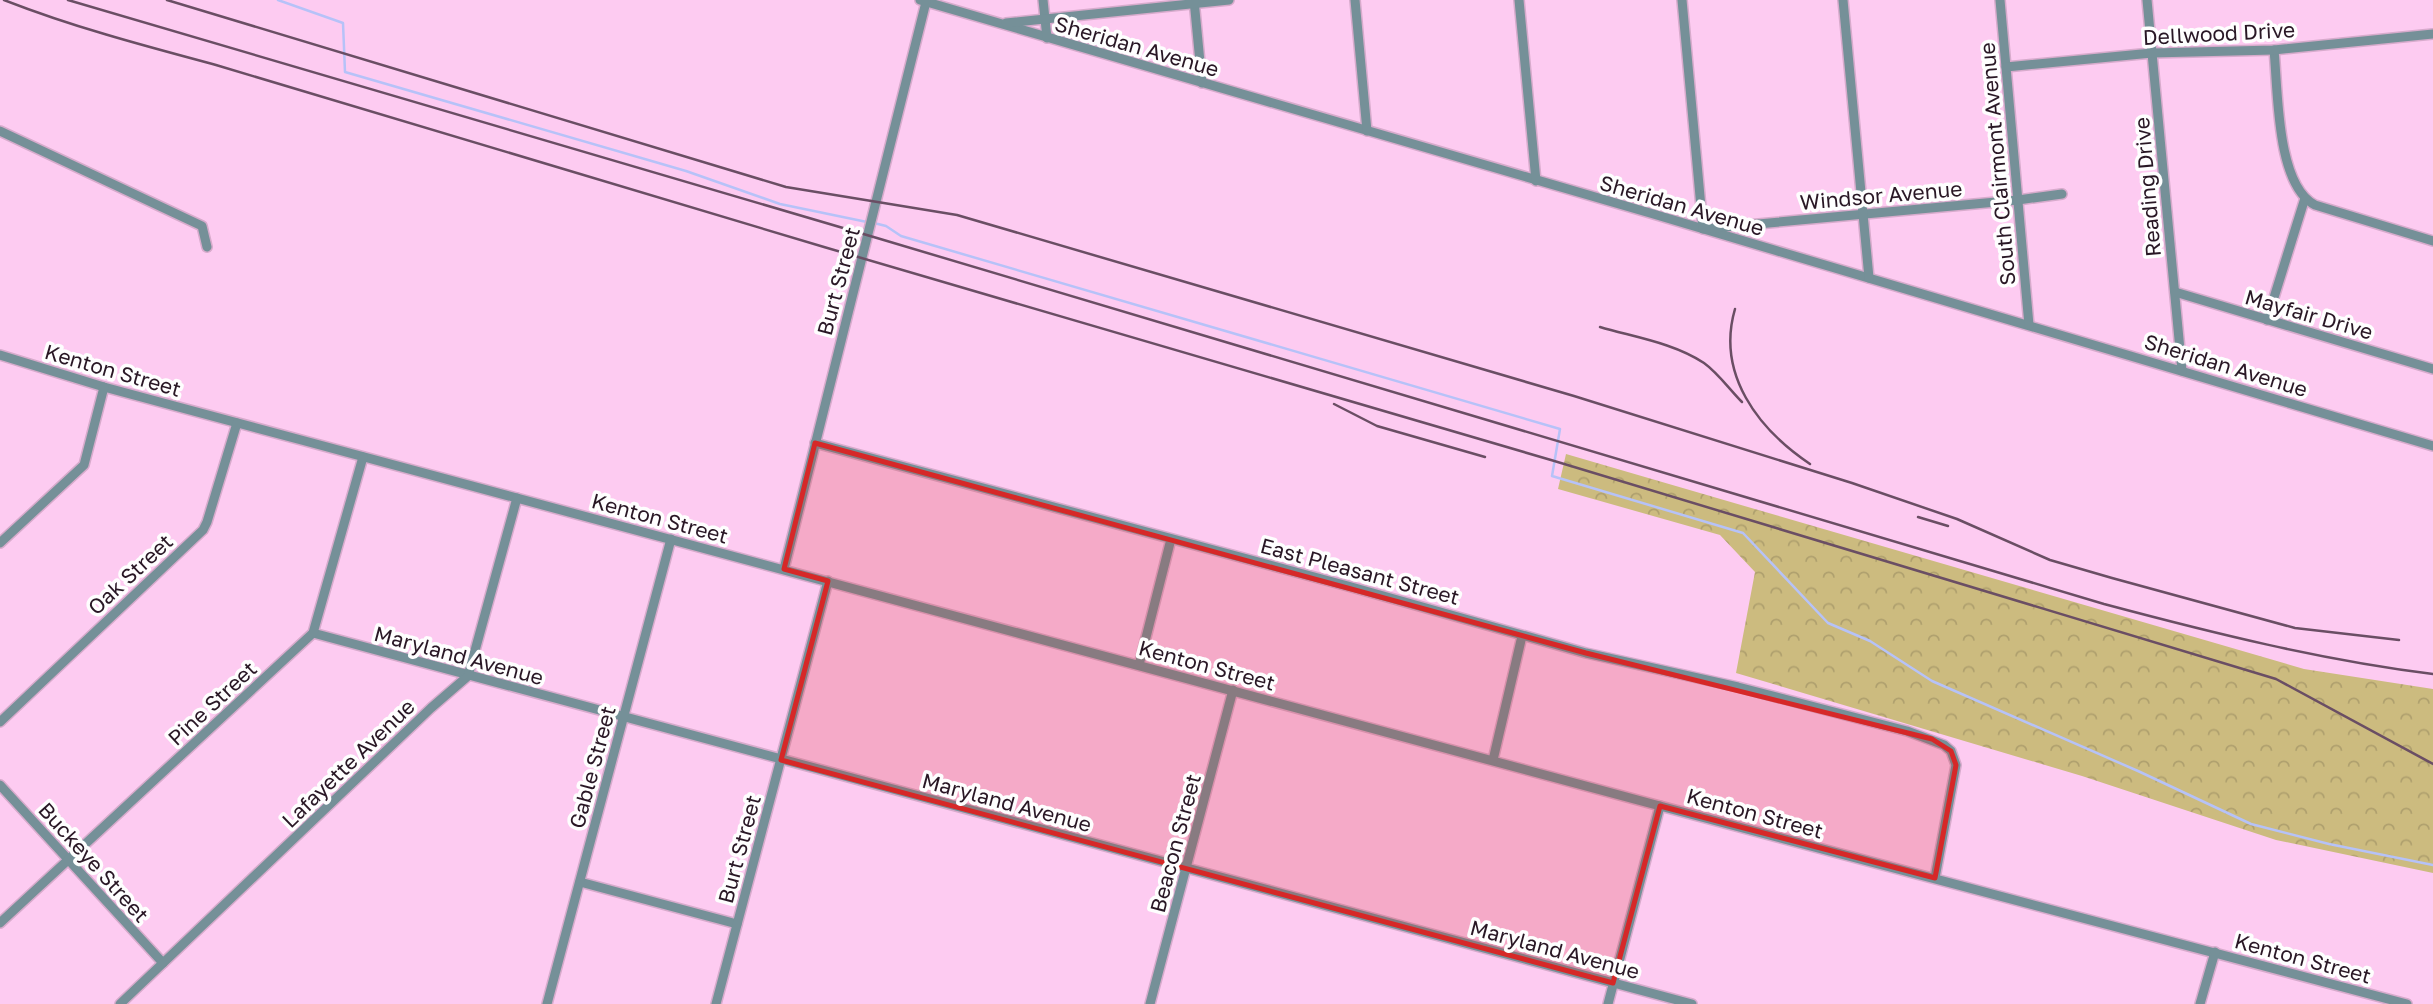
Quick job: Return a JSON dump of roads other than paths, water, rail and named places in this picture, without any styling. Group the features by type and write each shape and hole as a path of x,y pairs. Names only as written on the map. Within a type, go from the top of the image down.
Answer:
{"street":[{"path":"1044,0 1047,38"},
{"path":"1001,24 1229,0"},
{"path":"1354,0 1367,131"},
{"path":"1519,0 1536,181"},
{"path":"1682,0 1703,229"},
{"path":"1843,0 1869,278"},
{"name":"South Clairmont Avenue","path":"2000,0 2029,325"},
{"name":"Reading Drive","path":"2147,0 2182,371"},
{"name":"Sheridan Avenue","path":"923,1 2433,446"},
{"name":"Burt Street","path":"784,569 870,229 923,1"},
{"path":"1195,2 1202,83"},
{"name":"Dellwood Drive","path":"2006,66 2152,53 2274,50 2433,34"},
{"path":"2274,50 2286,163 2293,181 2305,198 2315,205 2433,241"},
{"path":"0,131 202,226 207,247"},
{"name":"Windsor Avenue","path":"1703,229 2062,194"},
{"path":"2267,320 2305,198"},
{"name":"Mayfair Drive","path":"2175,292 2433,369"},
{"name":"Kenton Street","path":"0,355 104,387 363,457 2407,1004"},
{"path":"0,543 84,465 104,387"},
{"name":"Oak Street","path":"0,722 202,530 207,522 237,423"},
{"name":"East Pleasant Street","path":"815,443 1522,635 1932,739 1944,745 1955,757 1956,776 1935,878"},
{"path":"313,633 363,457"},
{"path":"468,676 517,498"},
{"name":"Gable Street","path":"547,1004 671,539"},
{"path":"1139,665 1171,539"},
{"name":"Burt Street","path":"716,1004 828,581"},
{"name":"Maryland Avenue","path":"313,633 1692,1004"},
{"name":"Pine Street","path":"0,923 313,633"},
{"path":"1493,760 1522,635"},
{"name":"Lafayette Avenue","path":"120,1004 468,676"},
{"name":"Beacon Street","path":"1150,1004 1233,690"},
{"name":"Buckeye Street","path":"0,785 163,963"},
{"path":"1608,1004 1660,806"},
{"path":"580,882 737,924"},
{"path":"2200,1004 2215,952"}],"waterway":[{"path":"278,0 343,23 345,72 686,171 780,204 867,222"},
{"path":"874,223 886,226 901,236 1560,429 1552,476 1743,533 1828,623 1870,641 1932,681 2138,771 2251,824 2329,844 2433,865"}],"railway":[{"path":"4,0 109,36 216,65 1551,460 2276,679 2433,764"},
{"path":"68,0 2104,604 2267,645 2433,674"},
{"path":"167,0 786,187 957,215 1574,396 1852,483 1957,519 2050,560 2112,578 2295,628 2399,640"},
{"path":"1735,309 1731,356 1746,398 1758,417 1774,434 1810,464"},
{"path":"1600,327 1667,345 1692,356 1714,372 1742,402"},
{"path":"1334,404 1377,426 1485,457"},
{"path":"1918,517 1948,526"}]}
